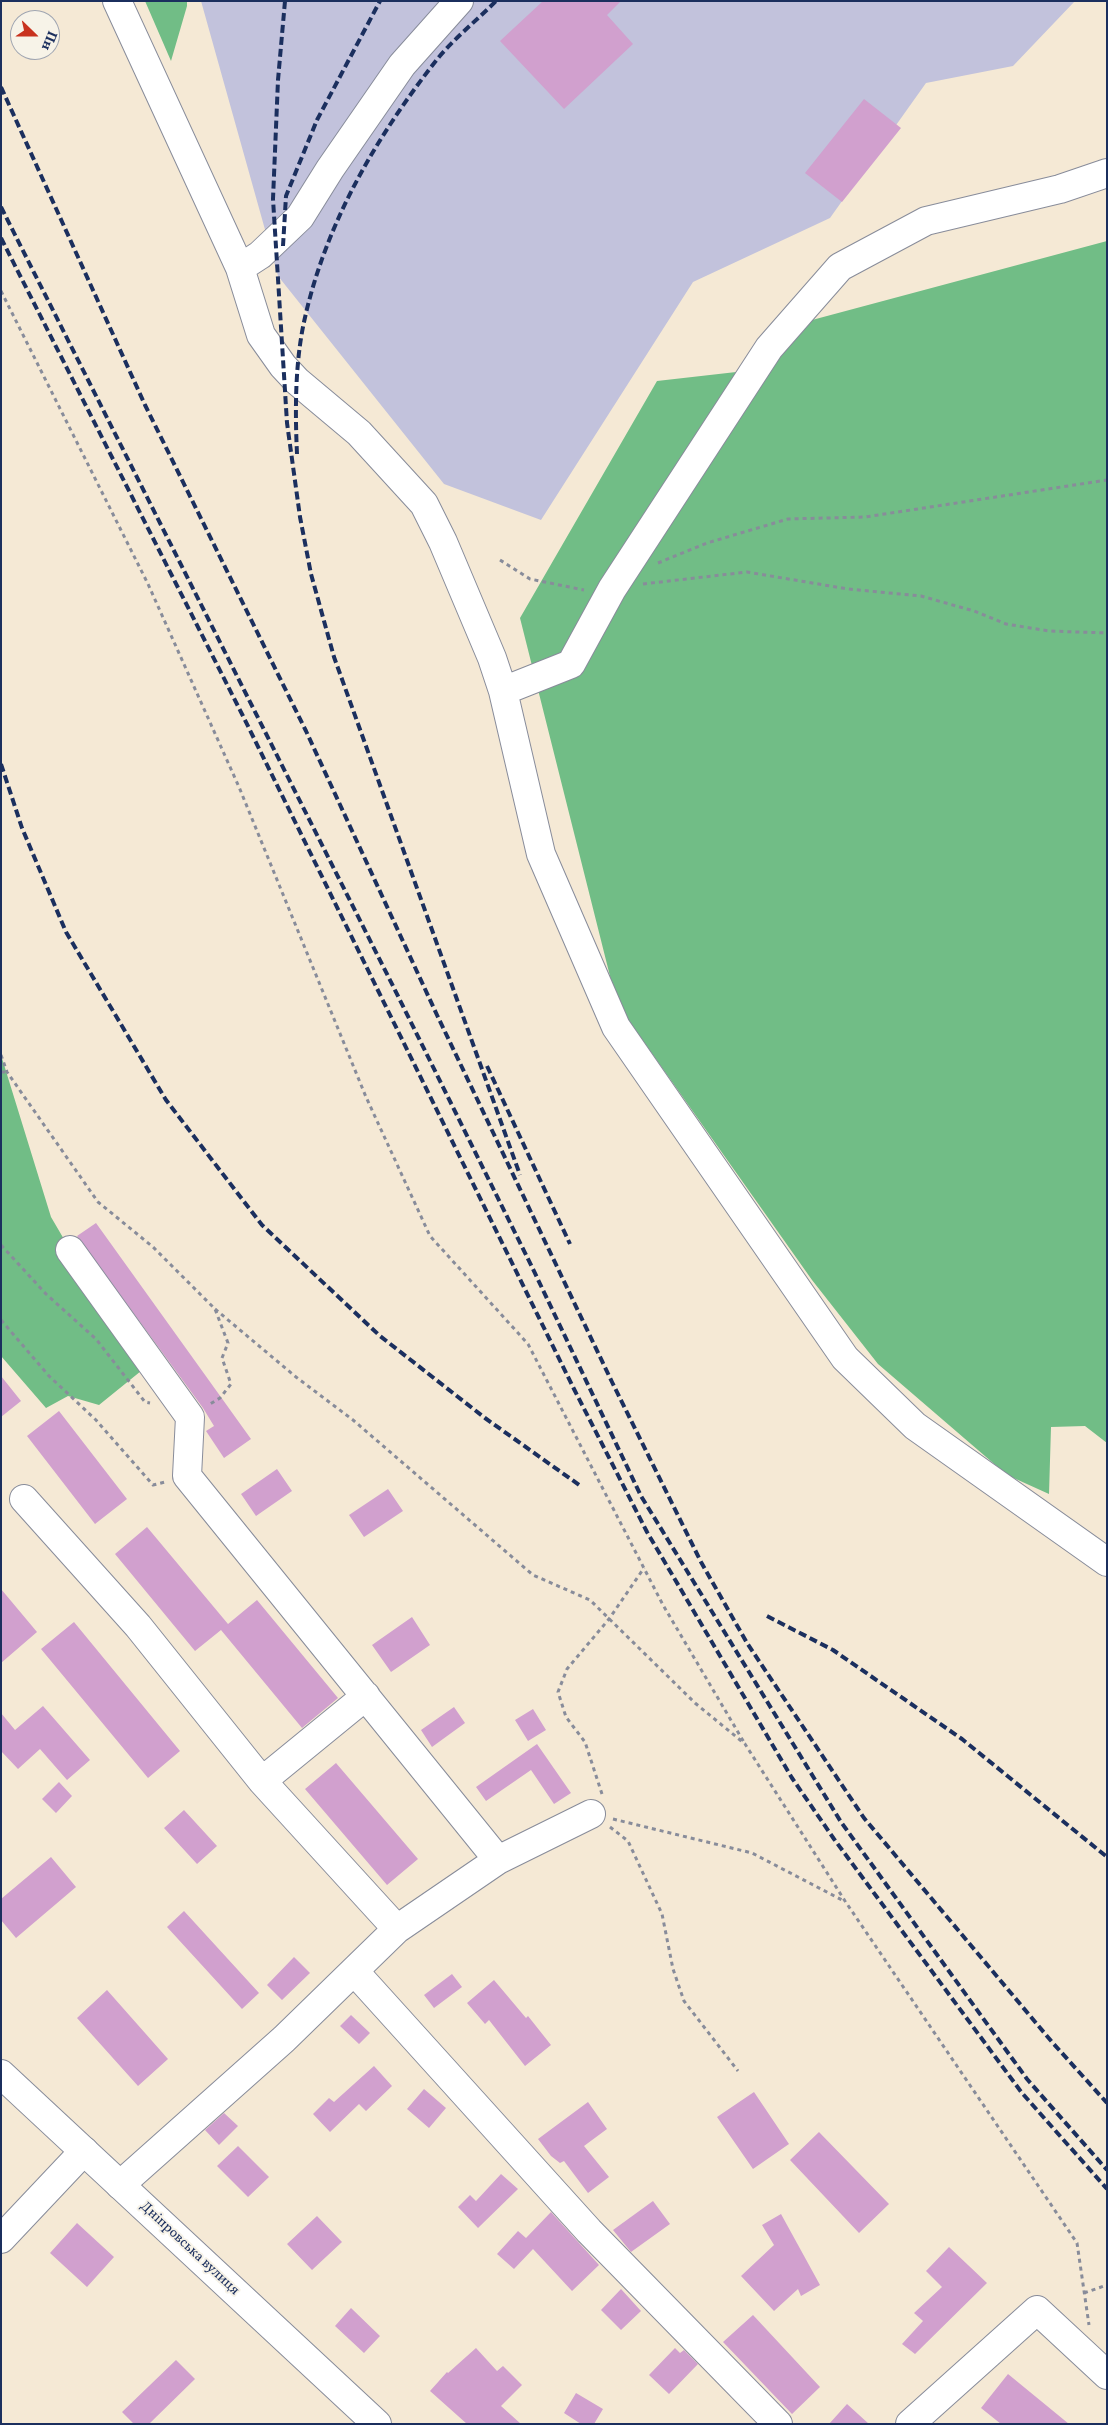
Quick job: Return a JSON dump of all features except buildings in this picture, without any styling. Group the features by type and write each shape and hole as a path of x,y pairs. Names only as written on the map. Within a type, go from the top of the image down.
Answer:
{"main road":[{"path":"117,1 240,268 261,335 283,366 360,433 424,504 488,649 503,691 541,854 616,1027 839,1350 915,1426 1107,1562"},
{"path":"240,268 271,246 300,217 330,169 402,65 459,1"},
{"path":"503,691 571,664 612,589 769,348 840,267 926,221 1060,189 1107,173"},
{"path":"70,1250 190,1417 187,1476 498,1860"},
{"path":"24,1499 138,1626 262,1781 397,1929"},
{"path":"262,1781 366,1696"},
{"path":"120,2185 276,2046 397,1929 498,1860 591,1814"},
{"path":"354,1971 589,2231 778,2424"},
{"name":"Дніпровська вулиця","path":"1,2074 377,2424"},
{"path":"1,2239 84,2151"},
{"path":"910,2424 1037,2310 1107,2375"}],"path":[{"path":"1,291 148,584 239,787 366,1097 430,1236 528,1344 644,1568 745,1744 845,1901 1077,2243 1089,2329"},
{"path":"656,564 707,543 788,519 865,517 1107,480"},
{"path":"500,560 530,579 581,590 612,589 747,572 848,590 921,596 974,611 1006,624 1049,631 1107,633"},
{"path":"1,1055 7,1072 98,1202 153,1248 215,1309 296,1377 353,1420 533,1575 590,1600 696,1704 745,1744"},
{"path":"1,1072 7,1072"},
{"path":"1,1245 46,1294 96,1340 145,1402 154,1405"},
{"path":"190,1417 220,1398 231,1384 222,1358 228,1343 215,1309"},
{"path":"1,1320 49,1376 96,1420 153,1485 187,1476"},
{"path":"591,1814 603,1796 585,1742 566,1717 558,1692 567,1669 609,1619 644,1568"},
{"path":"591,1814 752,1853 845,1901"},
{"path":"591,1814 628,1840 662,1914 673,1969 684,2001 738,2071"},
{"path":"1084,2294 1107,2285"}],"shaded area":[{"path":"201,1 1075,1 1013,66 926,83 830,218 693,282 541,520 444,484 278,276"}],"green space":[{"path":"145,1 187,1 171,61"},
{"path":"1107,241 1107,1443 1085,1426 1051,1427 1049,1494 1007,1475 878,1364 812,1280 617,1004 520,618 657,381 745,371 771,331"},
{"path":"1,1055 51,1217 141,1371 99,1405 68,1396 46,1408 1,1356"}],"railway":[{"path":"285,1 278,80 273,199 287,423 300,517 311,574 334,657 520,1175"},
{"path":"283,246 286,196 317,120 380,1"},
{"path":"297,454 296,388 301,338 313,286 325,250 356,182 375,149 416,87 439,57 496,1"},
{"path":"1,87 145,405 306,731 437,1015 612,1382 701,1562 747,1643 864,1818 1052,2042 1107,2103"},
{"path":"1,207 393,986 532,1267 641,1496 841,1822 1027,2079 1107,2170"},
{"path":"1,238 243,716 574,1389 647,1532 792,1778 834,1839 1022,2093 1107,2189"},
{"path":"1,764 22,828 66,932 166,1100 262,1225 380,1336 485,1418 582,1487"},
{"path":"487,1066 570,1244"},
{"path":"767,1616 833,1650 962,1739 1107,1857"}]}
